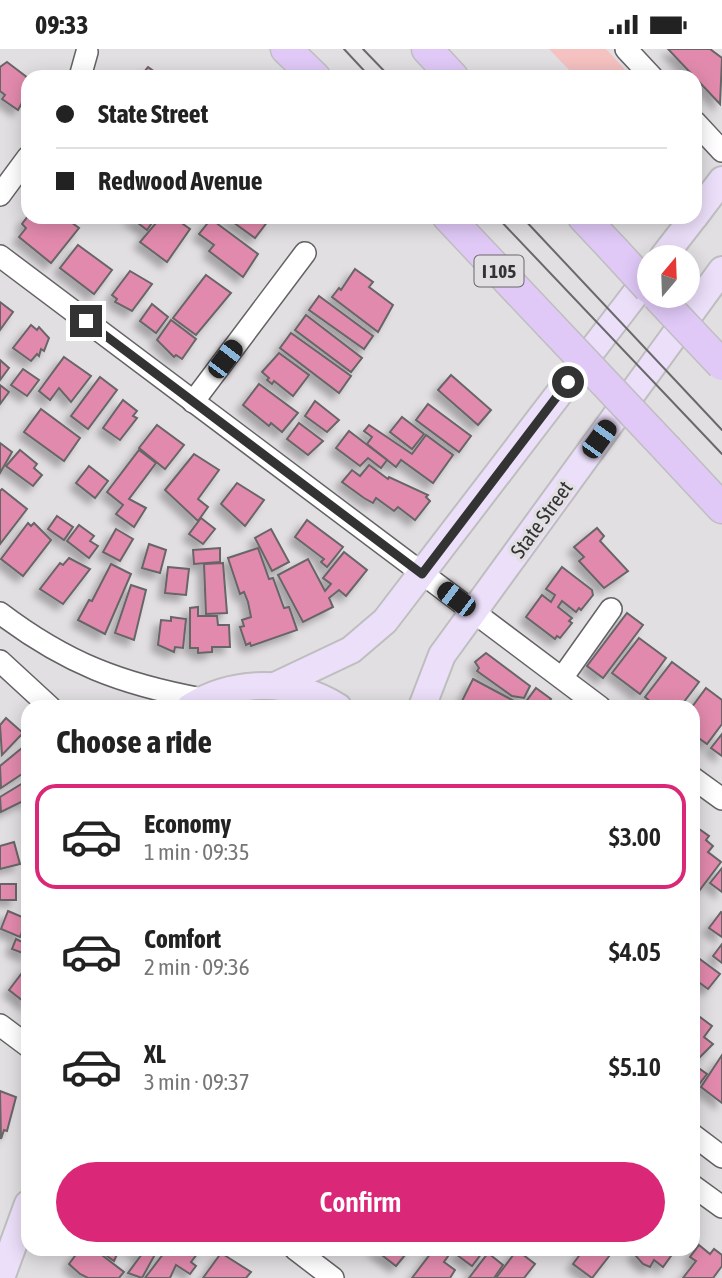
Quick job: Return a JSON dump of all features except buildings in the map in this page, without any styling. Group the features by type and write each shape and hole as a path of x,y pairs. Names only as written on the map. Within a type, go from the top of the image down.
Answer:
{"highway":[{"path":"286,49 307,70"},
{"path":"427,49 446,70"},
{"name":"I 105","path":"456,224 722,508"},
{"path":"590,224 637,275"},
{"path":"668,308 722,365"}],"main road":[{"path":"702,206 722,180"},
{"path":"672,245 688,224"},
{"name":"State Street","path":"425,700 442,655 722,270"},
{"path":"277,685 351,650 385,621 637,292"},
{"path":"206,700 246,688 277,685 307,691 324,700"},
{"path":"1,1278 21,1222"}],"street":[{"path":"626,49 646,70"},
{"path":"82,70 88,52"},
{"path":"702,130 722,151"},
{"path":"0,195 21,166"},
{"path":"193,402 305,253"},
{"path":"0,256 591,700"},
{"path":"562,678 611,609"},
{"path":"0,613 53,651 97,672 186,700"},
{"path":"0,661 42,700"},
{"path":"700,783 722,799"},
{"path":"0,1025 21,1041"},
{"path":"700,1140 722,1157"},
{"path":"700,1191 722,1207"},
{"path":"304,1256 333,1278"}],"shaded area":[{"path":"549,49 606,49 626,70 569,70"}],"tram line":[{"path":"344,49 364,70"},
{"path":"363,49 383,70"},
{"path":"504,224 722,454"},
{"path":"529,224 722,430"}],"route":[{"path":"86,321 422,574 568,382"}]}
